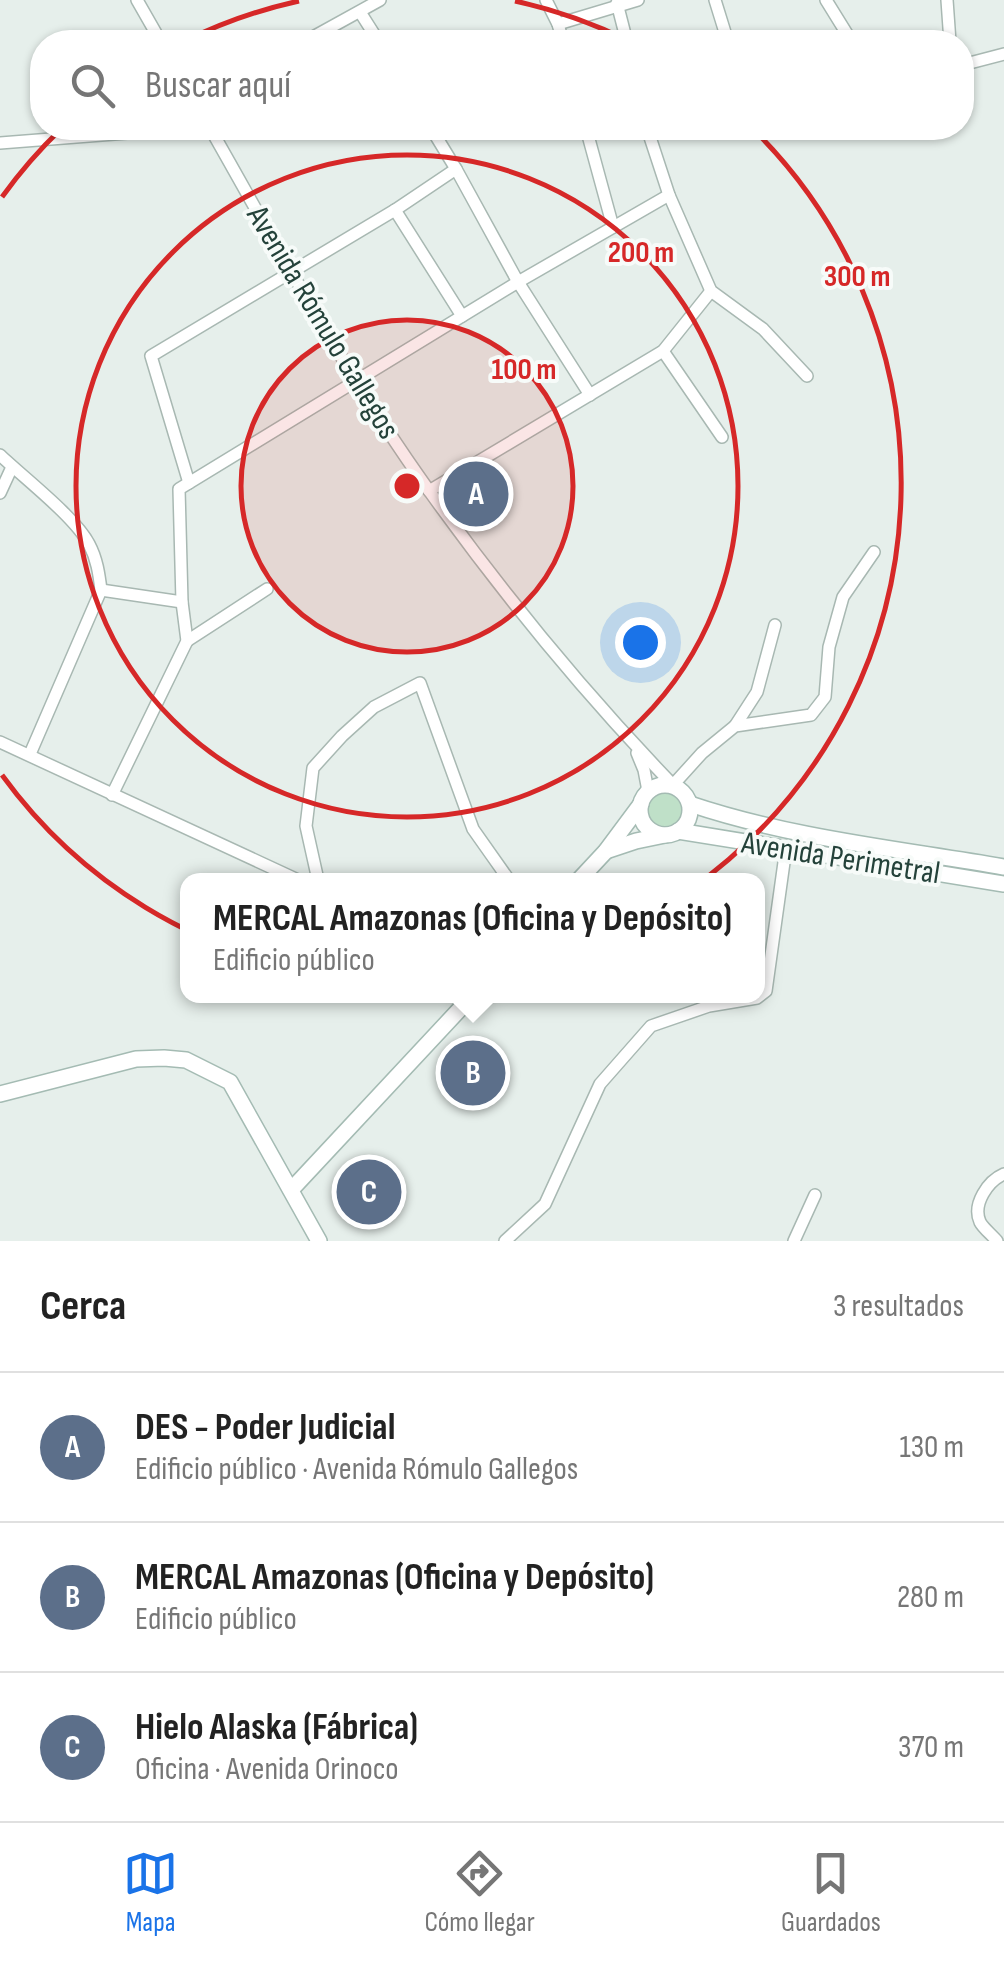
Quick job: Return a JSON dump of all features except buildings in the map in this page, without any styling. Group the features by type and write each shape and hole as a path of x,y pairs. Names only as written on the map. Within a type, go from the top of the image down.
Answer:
{"main road":[{"path":"586,873 644,798 659,785 673,785 684,792 690,804 686,824 674,833 606,851"},
{"path":"644,798 640,812 647,827 661,834 674,833"},
{"name":"Avenida Perimetral","path":"690,804 732,818 798,832 1004,867"},
{"name":"Avenida Perimetral","path":"674,833 1004,884"},
{"path":"291,1190 465,1003"},
{"path":"0,1094 136,1059 186,1060 230,1082 319,1241"}],"street":[{"path":"136,0 154,30"},
{"path":"326,30 380,0"},
{"path":"546,0 560,30"},
{"path":"558,24 617,3 638,0"},
{"path":"715,0 724,30"},
{"path":"826,0 845,30"},
{"path":"946,0 949,30"},
{"path":"617,3 624,30"},
{"path":"360,12 371,30"},
{"path":"974,62 1004,54"},
{"path":"0,144 47,140"},
{"name":"Avenida Rómulo Gallegos","path":"217,140 356,380 429,491 520,611 673,785"},
{"path":"438,140 518,282 590,395"},
{"path":"589,140 613,227"},
{"path":"651,140 669,195 711,291 763,329 807,376"},
{"path":"189,483 150,356 395,210 456,169"},
{"path":"187,641 179,489 518,282 669,195"},
{"path":"395,210 462,316"},
{"path":"429,491 663,351 711,291"},
{"path":"663,351 722,437"},
{"path":"0,455 78,528 98,566 101,590 30,754"},
{"path":"0,493 12,466"},
{"path":"735,726 812,714 825,697 829,647 843,597 874,552"},
{"path":"112,795 187,641 267,589"},
{"path":"101,590 182,602"},
{"path":"673,785 702,753 735,726 756,692 775,625"},
{"path":"316,873 306,826 313,768 374,707 420,683 473,829 504,873"},
{"path":"0,742 283,873"},
{"name":"Avenida Rómulo Gallegos","path":"634,745 644,770 644,798"},
{"path":"765,992 786,848"},
{"path":"505,1241 545,1204 600,1084 651,1026 726,1003"},
{"path":"997,1241 979,1220 979,1201 994,1178 1004,1174"},
{"path":"794,1241 815,1195"}],"green space":[{"path":"665,789 678,795 684,808 678,821 665,827 652,821 646,808 652,795"}],"place":[{"name":"DES - Poder Judicial","path":"476,494"},
{"name":"MERCAL Amazonas (Oficina y Depósito)","path":"473,1073"},
{"name":"Hielo Alaska (Fábrica)","path":"369,1192"}]}
